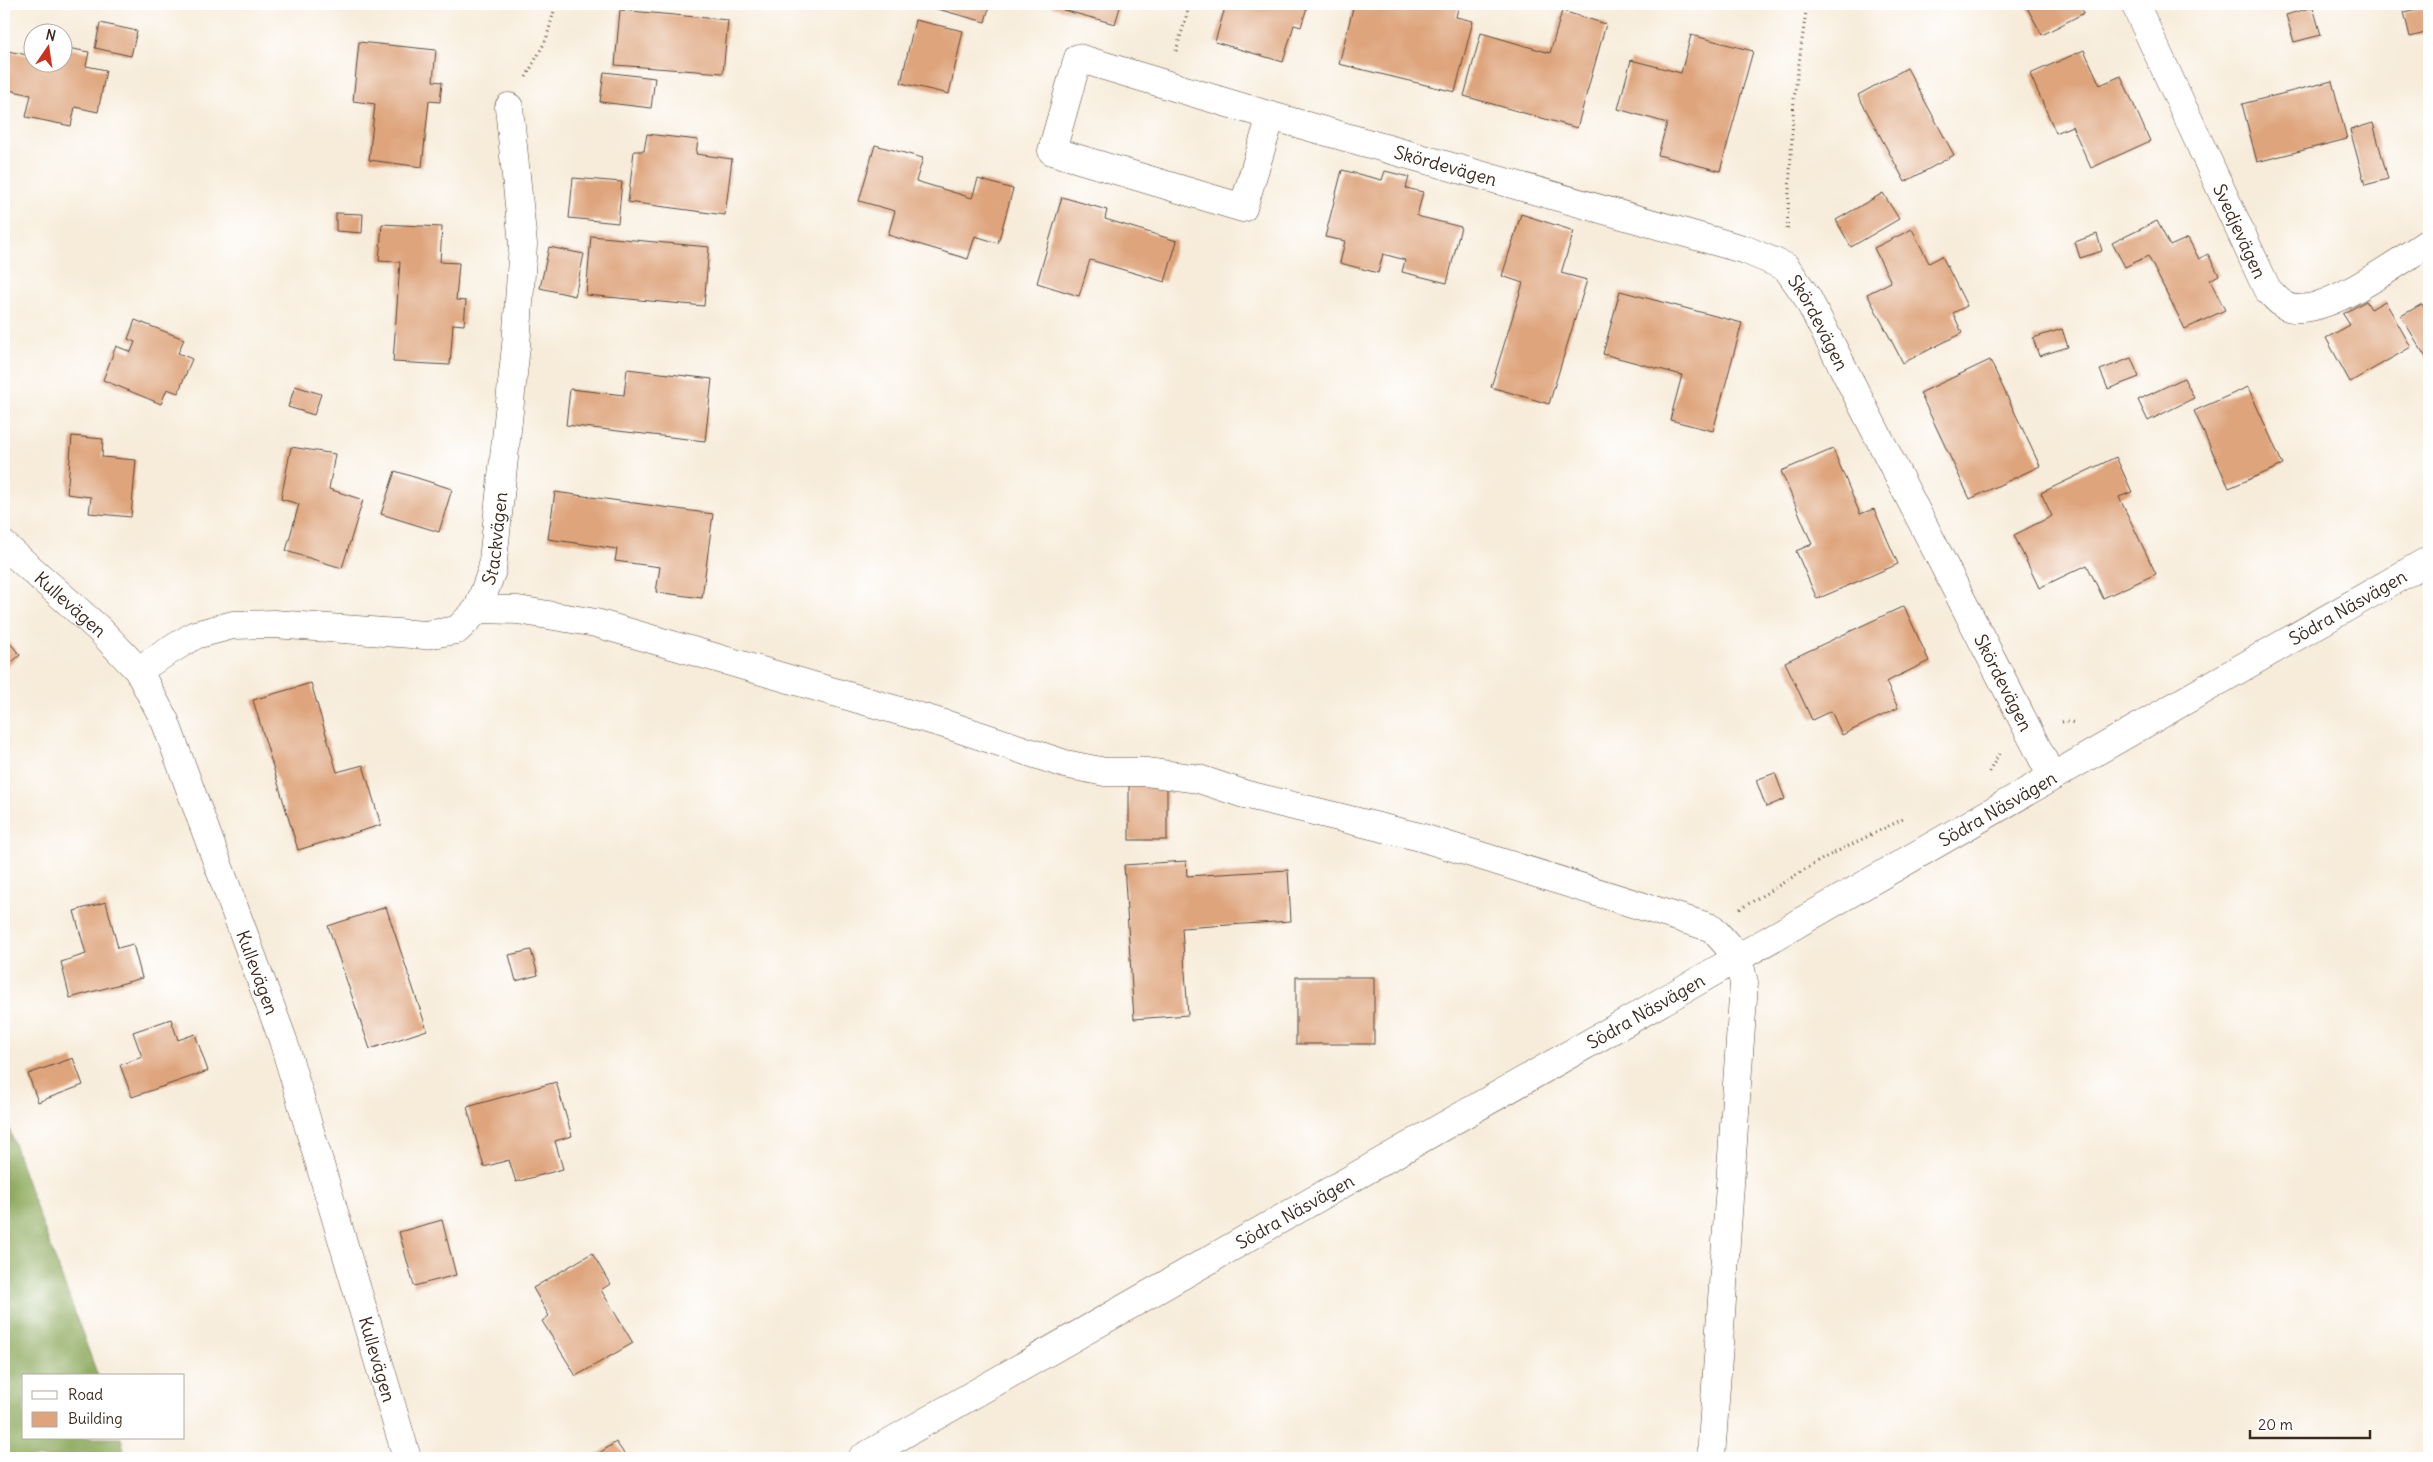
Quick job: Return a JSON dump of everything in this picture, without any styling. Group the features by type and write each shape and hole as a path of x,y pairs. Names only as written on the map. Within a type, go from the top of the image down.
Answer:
{"street":[{"name":"Svedjevägen","path":"2134,4 2267,289 2284,306 2304,308 2323,305 2347,294 2429,242"},
{"name":"Skördevägen","path":"1272,116 1243,208 1052,151 1078,58 1272,116 1746,250 1786,267 1807,297 2052,777"},
{"name":"Stackvägen","path":"138,670 195,635 233,624 274,624 425,635 457,630 478,609 492,570 516,346 524,244 509,106"},
{"name":"Kullevägen","path":"4,545 100,630 138,670 166,721 283,1040 407,1458"},
{"name":"Södra Näsvägen","path":"862,1458 2429,560"},
{"path":"478,609 518,610 596,624 938,722 1065,764 1105,772 1146,772 1199,779 1253,797 1420,837 1712,928 1738,957 1744,984 1711,1458"}],"path":[{"path":"509,106 546,40 556,4"},
{"path":"1166,84 1190,4"},
{"path":"1786,267 1794,99 1807,4"}],"green space":[{"path":"4,1112 24,1174 97,1374 22,1374 22,1440 122,1440 126,1458 4,1458"}],"building":[{"path":"919,4 990,4 985,22"},
{"path":"1052,4 1121,4 1115,24 1052,7"},
{"path":"1226,4 1308,4 1301,27 1294,25 1283,62 1215,42"},
{"path":"1354,4 1398,4 1414,8 1415,4 1459,4 1456,17 1473,21 1455,92 1339,64"},
{"path":"2025,4 2079,4 2084,13 2042,35"},
{"path":"2429,6 2429,32 2410,37 2404,12"},
{"path":"2313,7 2321,35 2294,42 2286,15"},
{"path":"620,10 728,20 723,73 615,65"},
{"path":"1562,11 1606,24 1577,128 1464,96 1481,33 1550,53"},
{"path":"915,20 963,31 949,94 901,83"},
{"path":"100,23 137,31 131,56 95,48"},
{"path":"1691,35 1753,51 1720,171 1658,155 1667,123 1618,109 1631,60 1681,73"},
{"path":"359,42 436,50 433,81 442,82 440,102 429,101 422,167 369,160 375,104 353,101"},
{"path":"72,49 89,52 86,66 106,70 98,112 75,107 71,126 26,117 31,95 4,89 4,72 8,51 22,54 22,72 72,72"},
{"path":"2084,50 2100,85 2121,76 2150,141 2091,168 2072,126 2056,133 2030,74"},
{"path":"1907,68 1954,155 1905,182 1858,95"},
{"path":"604,72 655,78 651,108 600,102"},
{"path":"2332,81 2347,139 2257,162 2242,104"},
{"path":"2373,123 2388,179 2365,185 2350,130"},
{"path":"647,134 698,140 696,154 732,159 725,215 628,202 634,151 644,151"},
{"path":"875,145 923,158 916,181 972,198 978,179 1013,189 998,243 975,236 968,259 888,235 895,211 859,201"},
{"path":"1342,170 1382,180 1385,171 1409,177 1406,188 1423,192 1417,216 1461,227 1447,283 1402,272 1405,260 1383,254 1378,273 1340,263 1345,241 1325,237"},
{"path":"573,178 622,182 618,223 569,218"},
{"path":"1883,193 1899,219 1851,247 1836,220"},
{"path":"1062,197 1107,210 1105,219 1177,241 1165,282 1090,260 1079,296 1037,283"},
{"path":"336,213 363,214 362,233 336,231"},
{"path":"1521,214 1574,231 1561,273 1587,280 1549,404 1491,387 1523,283 1502,276"},
{"path":"2157,221 2170,246 2188,238 2199,259 2208,254 2219,275 2210,280 2225,310 2185,329 2148,256 2125,267 2112,243"},
{"path":"382,224 442,227 440,262 459,263 456,300 466,301 464,325 453,324 450,365 393,362 400,262 379,261"},
{"path":"1912,229 1929,263 1942,256 1967,306 1953,313 1962,333 1903,363 1867,294 1891,282 1874,248"},
{"path":"2097,234 2102,251 2080,258 2075,242"},
{"path":"591,236 709,247 704,306 586,295"},
{"path":"549,247 584,254 575,296 540,288"},
{"path":"1620,291 1742,323 1713,431 1670,420 1682,375 1603,354"},
{"path":"2366,301 2371,309 2385,301 2411,347 2350,382 2326,338 2350,325 2343,314"},
{"path":"2422,304 2429,316 2428,361 2401,316"},
{"path":"135,320 184,339 178,353 192,359 178,393 167,389 161,404 103,380 116,346 131,352 135,342 128,339"},
{"path":"2062,329 2068,347 2039,356 2033,338"},
{"path":"2131,358 2139,377 2108,389 2100,370"},
{"path":"1990,360 2040,466 1970,499 1920,393"},
{"path":"627,369 712,379 705,441 566,425 570,389 624,395"},
{"path":"2184,378 2194,398 2148,421 2138,400"},
{"path":"295,386 321,394 314,415 288,407"},
{"path":"2248,387 2283,465 2229,488 2194,411"},
{"path":"72,436 103,439 102,457 136,460 131,517 89,513 91,497 67,494"},
{"path":"291,447 335,454 329,489 363,500 342,568 286,551 299,504 281,499"},
{"path":"1833,449 1860,514 1874,509 1898,564 1817,599 1796,551 1812,544 1781,471"},
{"path":"2116,457 2132,492 2119,497 2156,574 2103,598 2087,565 2039,588 2014,535 2052,516 2041,493"},
{"path":"395,471 452,489 439,532 381,514"},
{"path":"555,492 713,514 702,598 656,592 660,567 615,561 617,549 548,539"},
{"path":"1904,606 1929,661 1886,682 1898,708 1842,735 1831,711 1812,720 1785,662"},
{"path":"4,636 20,655 4,669"},
{"path":"311,683 337,772 363,765 381,825 298,850 253,700"},
{"path":"1775,773 1785,799 1766,807 1756,780"},
{"path":"1129,779 1167,779 1167,840 1129,840"},
{"path":"1186,861 1187,876 1288,870 1291,921 1182,928 1188,1015 1134,1019 1124,865"},
{"path":"106,902 118,948 133,944 142,978 70,998 61,962 86,954 74,911"},
{"path":"386,907 427,1030 370,1049 328,926"},
{"path":"531,950 538,975 516,981 509,955"},
{"path":"1296,977 1374,977 1374,1044 1296,1044"},
{"path":"171,1019 178,1040 195,1034 208,1071 132,1097 120,1065 142,1057 133,1032"},
{"path":"73,1058 83,1085 38,1102 28,1074"},
{"path":"556,1082 572,1136 555,1141 563,1169 516,1182 509,1160 484,1167 467,1107"},
{"path":"442,1220 456,1275 414,1286 399,1232"},
{"path":"592,1253 610,1284 601,1290 633,1343 576,1376 542,1321 549,1316 533,1288"},
{"path":"616,1442 627,1458 592,1458"}]}
